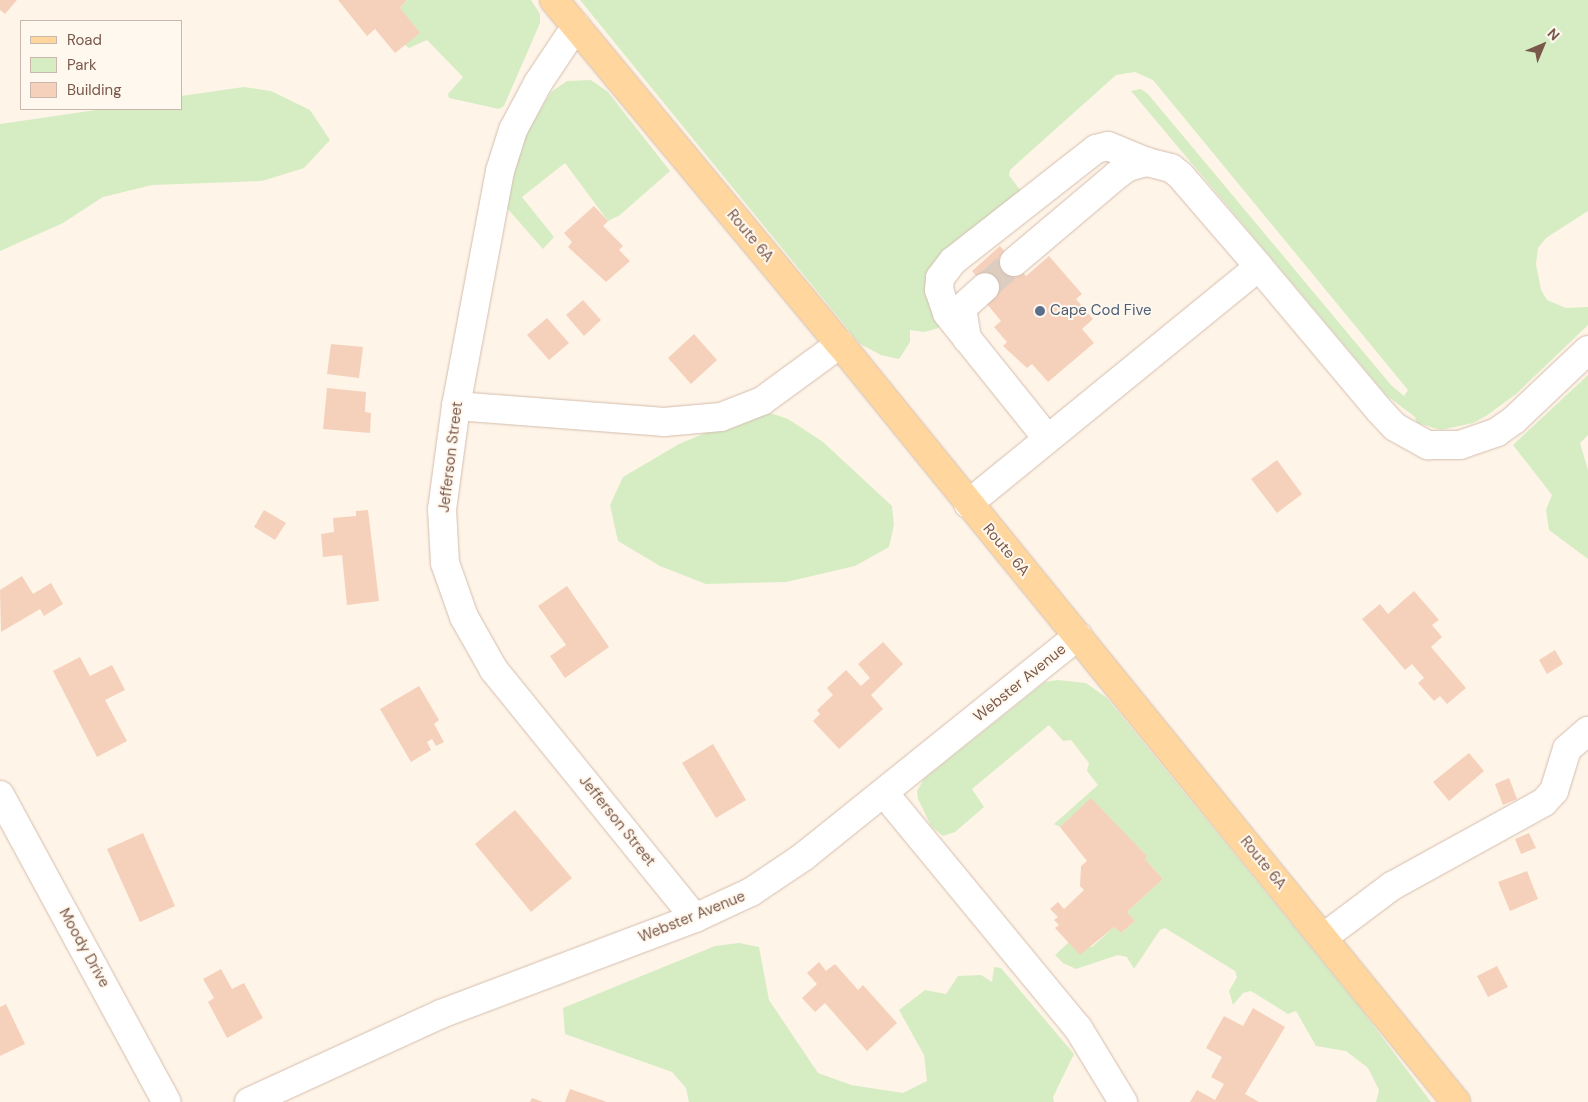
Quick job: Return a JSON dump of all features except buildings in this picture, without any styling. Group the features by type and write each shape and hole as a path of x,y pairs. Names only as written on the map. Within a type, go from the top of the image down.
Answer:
{"main road":[{"name":"Route 6A","path":"554,0 840,344 968,504 1324,937 1456,1102"}],"street":[{"name":"Jefferson Street","path":"576,26 538,83 505,152 456,406 442,508 446,563 464,617 494,670 695,918"},
{"path":"1046,438 947,313 939,290 940,278 953,261 1096,148 1108,146 1147,162 1171,168 1180,175 1378,410 1395,427 1428,445 1460,445 1497,432 1514,420 1588,350"},
{"path":"1014,262 1117,175 1128,167 1147,162"},
{"path":"968,504 1046,438 1259,267"},
{"path":"967,339 962,308 985,286"},
{"path":"456,406 664,422 721,417 762,402 840,344"},
{"name":"Webster Avenue","path":"249,1102 441,1014 695,918 752,892 780,875 1078,636"},
{"path":"1324,937 1392,886 1544,802 1554,791 1567,749 1588,732"},
{"path":"884,793 1078,1028 1124,1102"},
{"name":"Moody Drive","path":"0,795 167,1102"}],"green space":[{"path":"407,0 531,0 540,14 540,23 504,106 499,109 449,98 448,94 463,77 427,40 409,48 405,45 400,8"},
{"path":"580,0 1588,0 1588,211 1546,238 1538,248 1536,264 1541,290 1547,300 1566,308 1588,307 1588,325 1516,394 1486,416 1473,423 1441,430 1417,423 1415,417 1387,396 1131,91 1141,89 1148,94 1391,385 1404,396 1408,390 1153,80 1135,72 1116,75 1010,170 1009,175 1023,194 936,264 939,328 924,332 910,330 910,342 899,359 881,355 860,344"},
{"path":"591,80 608,92 670,171 620,215 608,221 565,163 522,197 554,237 543,249 506,207 522,141 551,92 567,81"},
{"path":"244,87 271,91 310,110 330,140 304,168 262,181 152,185 103,197 63,223 0,251 0,124 96,110 182,110 182,96"},
{"path":"1588,375 1588,435 1580,443 1588,470 1588,559 1549,530 1546,510 1552,495 1513,445"},
{"path":"767,412 788,419 823,442 892,506 894,525 889,547 855,566 786,582 706,584 660,566 618,541 610,505 623,477 679,444 741,418"},
{"path":"1058,680 1086,683 1107,698 1361,1009 1431,1102 1376,1102 1379,1090 1368,1068 1346,1051 1316,1046 1296,1011 1288,1014 1251,991 1243,993 1233,1005 1229,991 1237,977 1235,971 1165,928 1160,930 1134,969 1127,957 1118,955 1076,969 1063,963 1055,955 1069,942 1092,947 1114,927 1121,933 1135,921 1127,912 1163,879 1145,859 1147,856 1091,799 1060,827 1054,824 1098,785 1087,771 1089,763 1071,740 1063,741 1049,725 972,789 984,807 955,832 943,836 931,826 918,799 917,791 924,779 1045,682"},
{"path":"739,943 759,947 769,1000 818,1073 851,1085 903,1093 927,1081 924,1055 899,1010 925,990 946,994 958,976 981,975 992,982 994,967 1001,968 1074,1054 1053,1097 1054,1102 689,1102 686,1088 672,1072 565,1034 563,1008 715,946"}],"tunnel":[{"path":"985,287 1014,262"}],"place":[{"name":"Cape Cod Five","path":"1040,311"}]}
